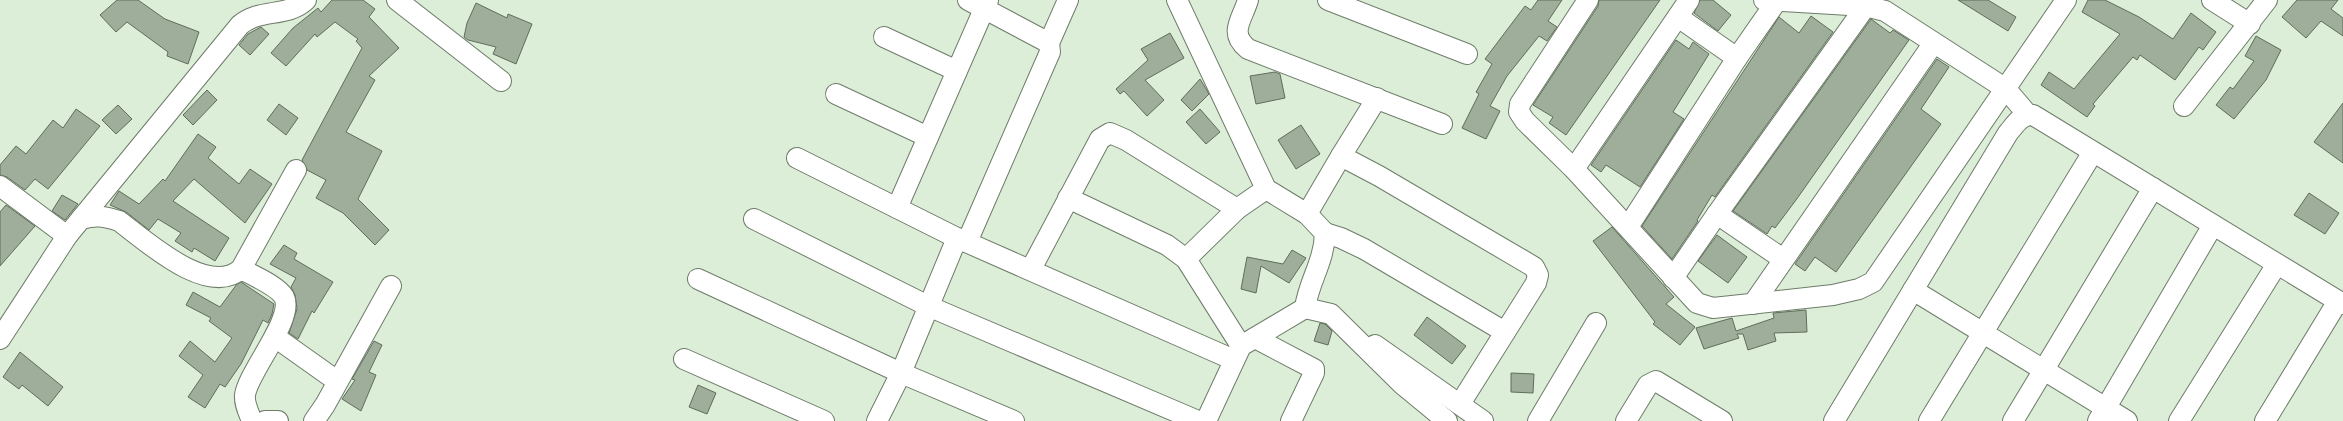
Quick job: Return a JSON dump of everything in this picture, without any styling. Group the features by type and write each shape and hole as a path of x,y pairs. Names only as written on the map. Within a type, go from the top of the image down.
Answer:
{"street":[{"path":"0,339 67,236 240,25 249,18 255,16 294,9 306,0"},
{"path":"397,0 501,80"},
{"path":"877,421 901,373 928,306 962,240 1050,52 1049,43 1068,0"},
{"path":"1177,0 1266,189 1307,214 1325,233 1341,238 1364,249 1505,332"},
{"path":"1248,0 1236,31 1239,42 1248,49 1442,124"},
{"path":"1328,0 1467,54"},
{"path":"1588,0 1520,104 1519,112 1524,121 1574,170 1697,303 1712,308 1833,294 1859,289 1873,282 2066,0"},
{"path":"1574,170 1689,0"},
{"path":"2212,0 2250,24"},
{"path":"2184,106 2250,24 2267,0"},
{"path":"1628,227 1737,58 1770,1 1866,6 1885,11 1933,44 2006,89 2028,115"},
{"path":"897,208 957,71 980,3 1049,43"},
{"path":"1673,278 1866,6"},
{"path":"1678,17 1737,58"},
{"path":"884,36 957,71"},
{"path":"1753,304 1933,44"},
{"path":"836,94 928,137"},
{"path":"1307,214 1376,98"},
{"path":"1834,421 2008,133 2018,121 2028,115 2033,115 2341,303 2265,421"},
{"path":"1031,269 1100,139 1110,133 1126,140 1237,209"},
{"path":"1929,421 2093,152"},
{"path":"1342,156 1534,267 1538,275 1536,283 1460,404"},
{"path":"797,158 962,240 1031,269 1243,348 1314,369 1314,373 1291,421"},
{"path":"81,219 95,216 106,216 118,221 185,268 217,279 225,278 233,276 241,269 296,170"},
{"path":"0,186 67,236"},
{"path":"2013,421 2042,370 2152,188"},
{"path":"1186,259 1237,209 1266,189"},
{"path":"1068,198 1167,245 1186,259 1243,348"},
{"path":"1717,214 1783,259"},
{"path":"754,219 928,306 1198,421"},
{"path":"2102,414 2213,225"},
{"path":"1305,308 1309,288 1323,256 1325,233"},
{"path":"2179,421 2278,264"},
{"path":"241,269 278,290 284,297 286,305 275,337 246,389 246,405 252,421"},
{"path":"698,279 901,373 1014,421"},
{"path":"314,421 325,406 337,381 391,286"},
{"path":"1913,290 2042,370 2102,414 2127,421"},
{"path":"1206,421 1243,348 1305,308 1331,314 1483,421"},
{"path":"1331,314 1402,384 1447,421"},
{"path":"1538,421 1596,323"},
{"path":"275,337 337,381"},
{"path":"684,359 824,421"},
{"path":"1626,421 1648,385 1656,381 1722,421"},
{"path":"265,421 278,421"}],"building":[{"path":"117,0 138,0 165,19 199,32 188,64 167,56 168,52 127,22 116,32 100,15"},
{"path":"332,0 363,0 375,9 369,17 399,48 369,76 375,80 346,132 382,151 358,199 389,230 375,245 343,213 316,198 326,180 307,170 302,160 362,48 356,41 358,39 335,22 317,37 315,34 286,66 271,53 293,28 318,8 321,12"},
{"path":"1538,0 1562,0 1548,21 1557,27 1547,41 1539,36 1507,76 1490,106 1500,111 1486,139 1462,128 1479,94 1476,92 1492,64 1485,59 1525,6 1531,10"},
{"path":"1599,0 1660,0 1566,135 1549,123 1553,117 1533,105 1598,6"},
{"path":"1700,0 1713,0 1731,15 1718,31 1694,13"},
{"path":"1958,0 1988,0 2016,17 2008,31"},
{"path":"2088,0 2105,0 2139,17 2173,39 2191,13 2216,32 2203,50 2199,47 2175,80 2140,55 2137,60 2133,57 2093,104 2095,106 2087,117 2041,85 2049,72 2074,89 2120,34 2082,12"},
{"path":"2297,0 2338,0 2331,9 2343,18 2343,36 2321,21 2306,38 2282,17"},
{"path":"476,3 507,18 508,14 532,24 516,64 493,54 496,47 468,40 464,37 467,23"},
{"path":"1811,16 1833,32 1715,197 1712,195 1697,220 1698,221 1672,259 1642,226 1779,17 1799,33"},
{"path":"1871,19 1890,33 1893,30 1909,40 1796,200 1775,228 1772,226 1767,234 1733,211"},
{"path":"261,27 269,34 250,55 239,45 248,34"},
{"path":"1170,33 1184,58 1145,80 1164,100 1147,116 1124,91 1120,94 1116,89 1148,60 1141,49"},
{"path":"2256,36 2281,50 2266,80 2234,119 2216,105 2230,87 2233,89 2254,61 2245,56"},
{"path":"1676,40 1689,49 1693,42 1709,54 1673,112 1684,119 1640,187 1606,165 1601,172 1591,165"},
{"path":"1937,59 1949,67 1921,109 1941,124 1836,272 1815,257 1805,271 1795,264"},
{"path":"1275,72 1280,74 1285,98 1256,104 1250,76"},
{"path":"1200,79 1209,94 1192,111 1181,100"},
{"path":"207,90 217,100 193,125 183,115"},
{"path":"2343,103 2343,163 2314,142"},
{"path":"279,104 298,118 286,135 267,120"},
{"path":"118,105 132,119 116,134 102,120"},
{"path":"76,109 100,126 48,189 35,179 25,190 7,177 0,175 0,165 16,146 26,154 53,120 63,128"},
{"path":"1200,109 1220,132 1206,144 1186,122"},
{"path":"1301,125 1320,154 1296,169 1278,140"},
{"path":"198,134 216,147 208,158 239,184 250,169 272,184 245,223 194,179 173,201 229,238 215,261 194,248 192,252 175,241 181,233 158,219 149,230 126,212 110,205 119,191 139,204 163,179 165,181"},
{"path":"2309,193 2339,213 2325,234 2294,215"},
{"path":"62,195 78,204 65,220 52,211"},
{"path":"6,205 35,226 0,266 0,212"},
{"path":"1612,227 1674,297 1666,304 1695,327 1680,345 1653,324 1655,322 1593,241"},
{"path":"1717,235 1747,257 1728,283 1698,261"},
{"path":"284,245 297,253 294,259 333,282 314,313 312,311 298,339 289,333 297,309 295,295 291,287 296,278 270,264"},
{"path":"1292,250 1306,258 1289,283 1261,266 1256,293 1241,289 1247,257 1283,264"},
{"path":"241,282 274,304 272,314 268,323 263,320 241,364 225,387 220,384 205,408 188,397 203,375 179,356 190,341 215,362 232,338 209,321 211,318 186,305 193,292 220,307 237,284"},
{"path":"1806,310 1807,332 1774,333 1776,341 1748,350 1743,334 1737,334 1739,338 1704,349 1696,328 1732,318 1736,331 1774,318 1773,313"},
{"path":"1427,317 1466,346 1452,364 1414,335"},
{"path":"1320,323 1325,324 1332,331 1328,345 1314,341"},
{"path":"374,341 382,345 369,372 376,375 361,411 342,399 355,380 352,379"},
{"path":"20,352 63,387 48,406 22,385 19,389 3,377"},
{"path":"1511,373 1534,374 1533,393 1511,392"},
{"path":"698,385 716,393 707,414 689,407"}]}
